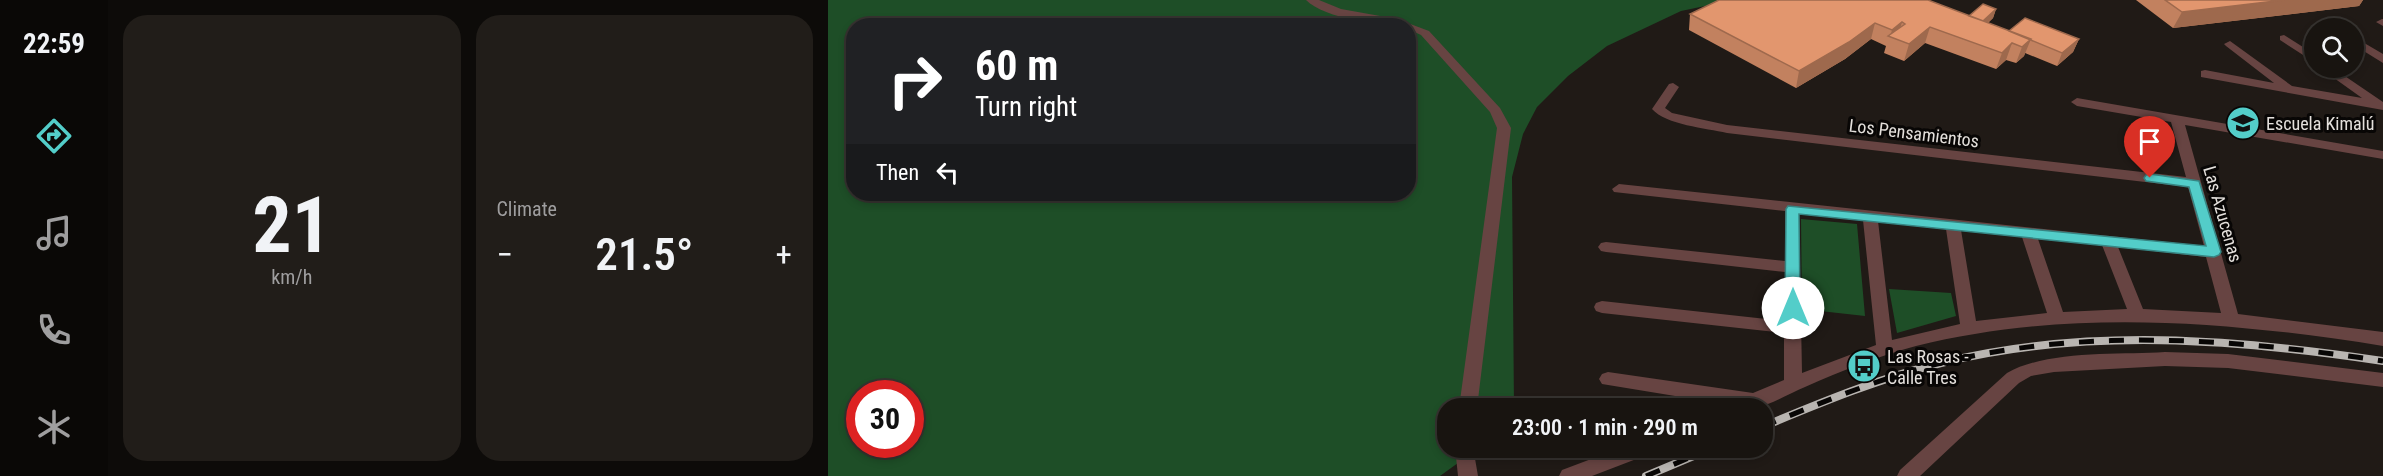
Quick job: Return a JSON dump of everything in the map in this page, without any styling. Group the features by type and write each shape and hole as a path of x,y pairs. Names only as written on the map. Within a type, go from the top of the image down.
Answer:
{"street":[{"path":"1311,0 1320,7 1374,18"},
{"path":"1416,27 1425,33 1496,111 1504,128 1469,398"},
{"path":"2284,38 2304,52"},
{"path":"2229,44 2289,89"},
{"path":"2364,47 2383,59"},
{"path":"2205,74 2381,106"},
{"path":"2340,78 2381,106"},
{"name":"Los Pensamientos","path":"1673,87 1658,109 1668,116 1727,129 2195,183"},
{"path":"2078,102 2383,155"},
{"name":"Las Azucenas","path":"2176,119 2231,319"},
{"path":"1619,189 2214,252"},
{"path":"1792,209 1793,383"},
{"path":"1870,217 1885,349"},
{"path":"1953,225 1969,328"},
{"path":"2029,234 2058,320"},
{"path":"2108,242 2138,316"},
{"path":"1605,247 1792,267"},
{"path":"1602,307 1793,327"},
{"path":"1760,398 1793,383 1885,349 1969,328 2138,316 2231,319 2383,339"},
{"path":"1907,476 2013,378 2027,370 2054,365 2141,360 2196,360 2228,361 2383,380"},
{"path":"1608,379 1708,398"},
{"path":"1466,458 1468,476"},
{"path":"1569,476 1616,458"}],"green space":[{"path":"828,0 1734,0 1681,11 1607,46 1568,76 1537,107 1523,134 1512,177 1514,398 1437,398 1437,458 1465,458 1440,476 828,476"},
{"path":"1801,219 1857,224 1865,316 1802,309"},
{"path":"1889,289 1951,293 1956,316 1897,333"}],"building":[{"path":"1719,0 1928,0 2031,39 2022,47 2012,43 2002,53 1930,27 1909,44 1888,36 1905,24 1902,22 1892,30 1875,23 1849,42 1799,71 1690,14"},
{"path":"2165,0 2284,0 2182,12"},
{"path":"1983,4 1996,9 1983,21 1969,16"},
{"path":"2025,18 2079,39 2062,53 2009,31"}],"railway":[{"path":"1773,423 1850,392 1918,369 1996,352 2051,344 2162,340 2217,342 2383,361"},
{"path":"1646,476 1689,458"}],"place":[{"name":"Escuela Kimalú","path":"2243,123"},
{"name":"Las Rosas - Calle Tres","path":"1864,366"}],"route":[{"path":"1793,308 1792,209 2214,252 2195,183 2150,178"}]}
